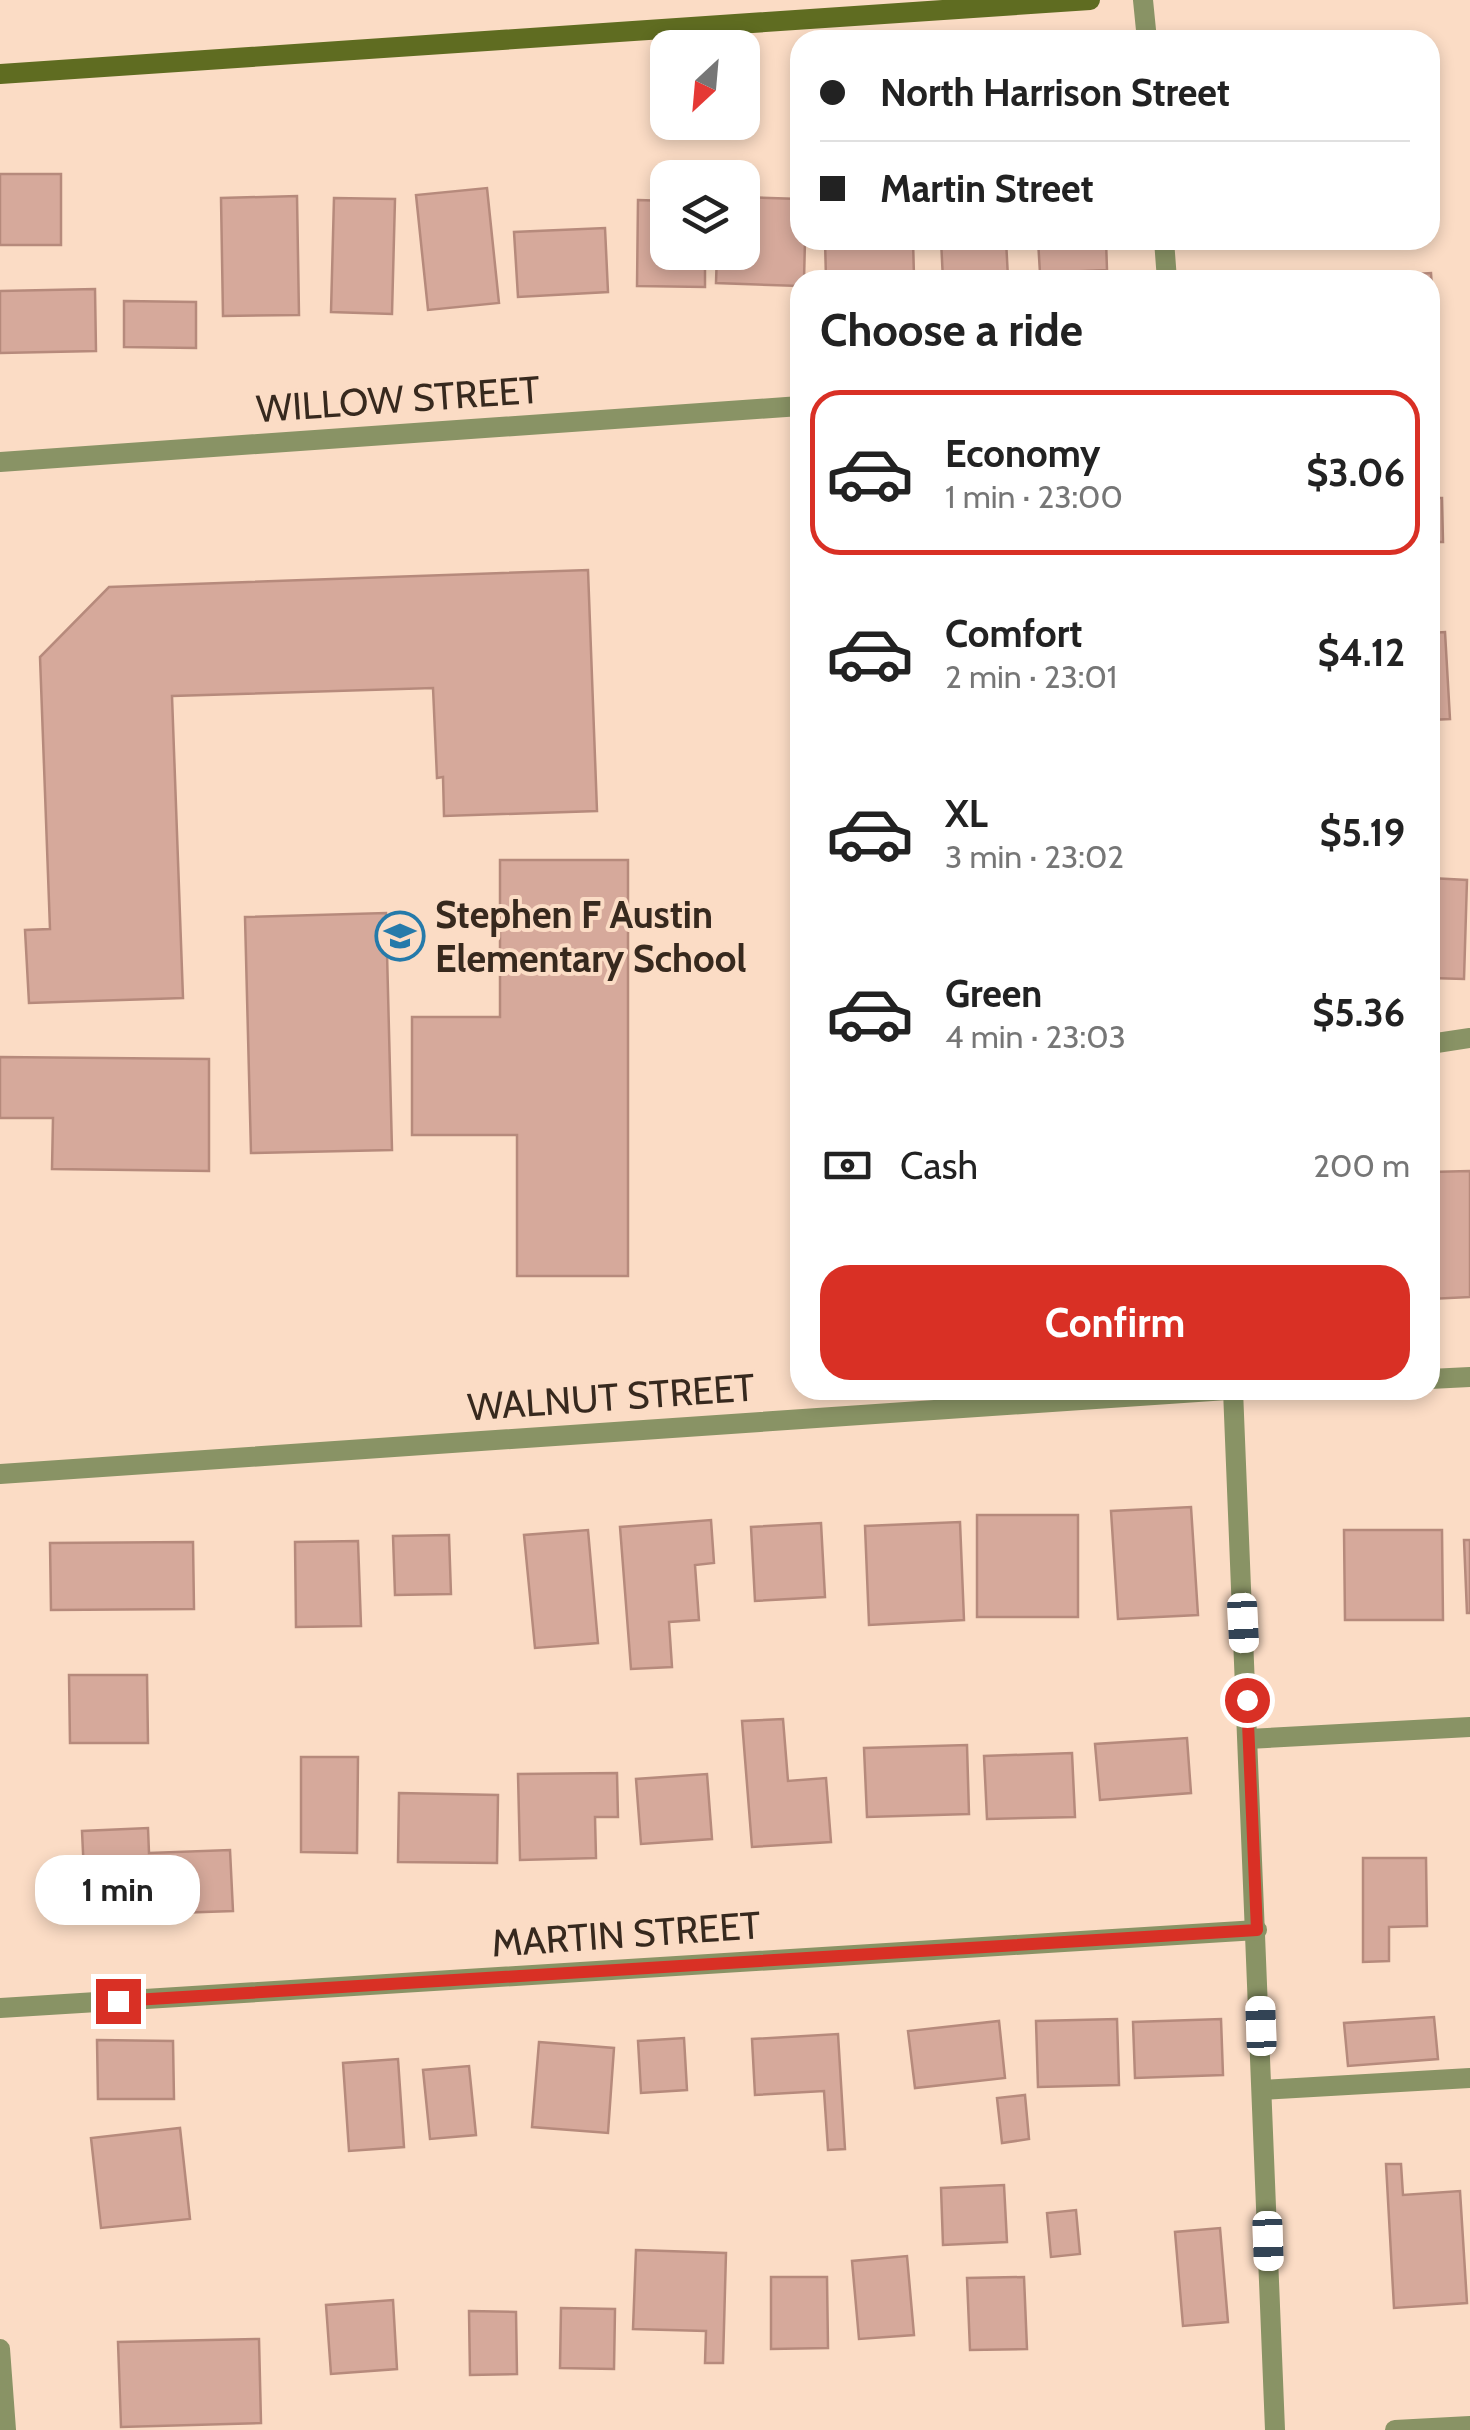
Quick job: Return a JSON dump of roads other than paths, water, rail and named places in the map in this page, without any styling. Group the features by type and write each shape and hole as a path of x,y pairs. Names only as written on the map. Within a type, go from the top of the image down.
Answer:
{"main road":[{"path":"0,74 1090,0"}],"street":[{"path":"1143,0 1145,30"},
{"name":"WILLOW STREET","path":"0,462 790,407"},
{"path":"1440,1042 1470,1038"},
{"path":"1440,1379 1470,1377"},
{"name":"WALNUT STREET","path":"0,1474 1084,1400"},
{"path":"1231,1400 1257,1930 1275,2430"},
{"path":"1248,1739 1470,1727"},
{"name":"MARTIN STREET","path":"0,2008 1257,1930"},
{"path":"1263,2090 1470,2078"},
{"path":"0,2348 6,2430"},
{"path":"1395,2430 1470,2426"}],"place":[{"name":"Stephen F Austin Elementary School","path":"400,936"}]}
